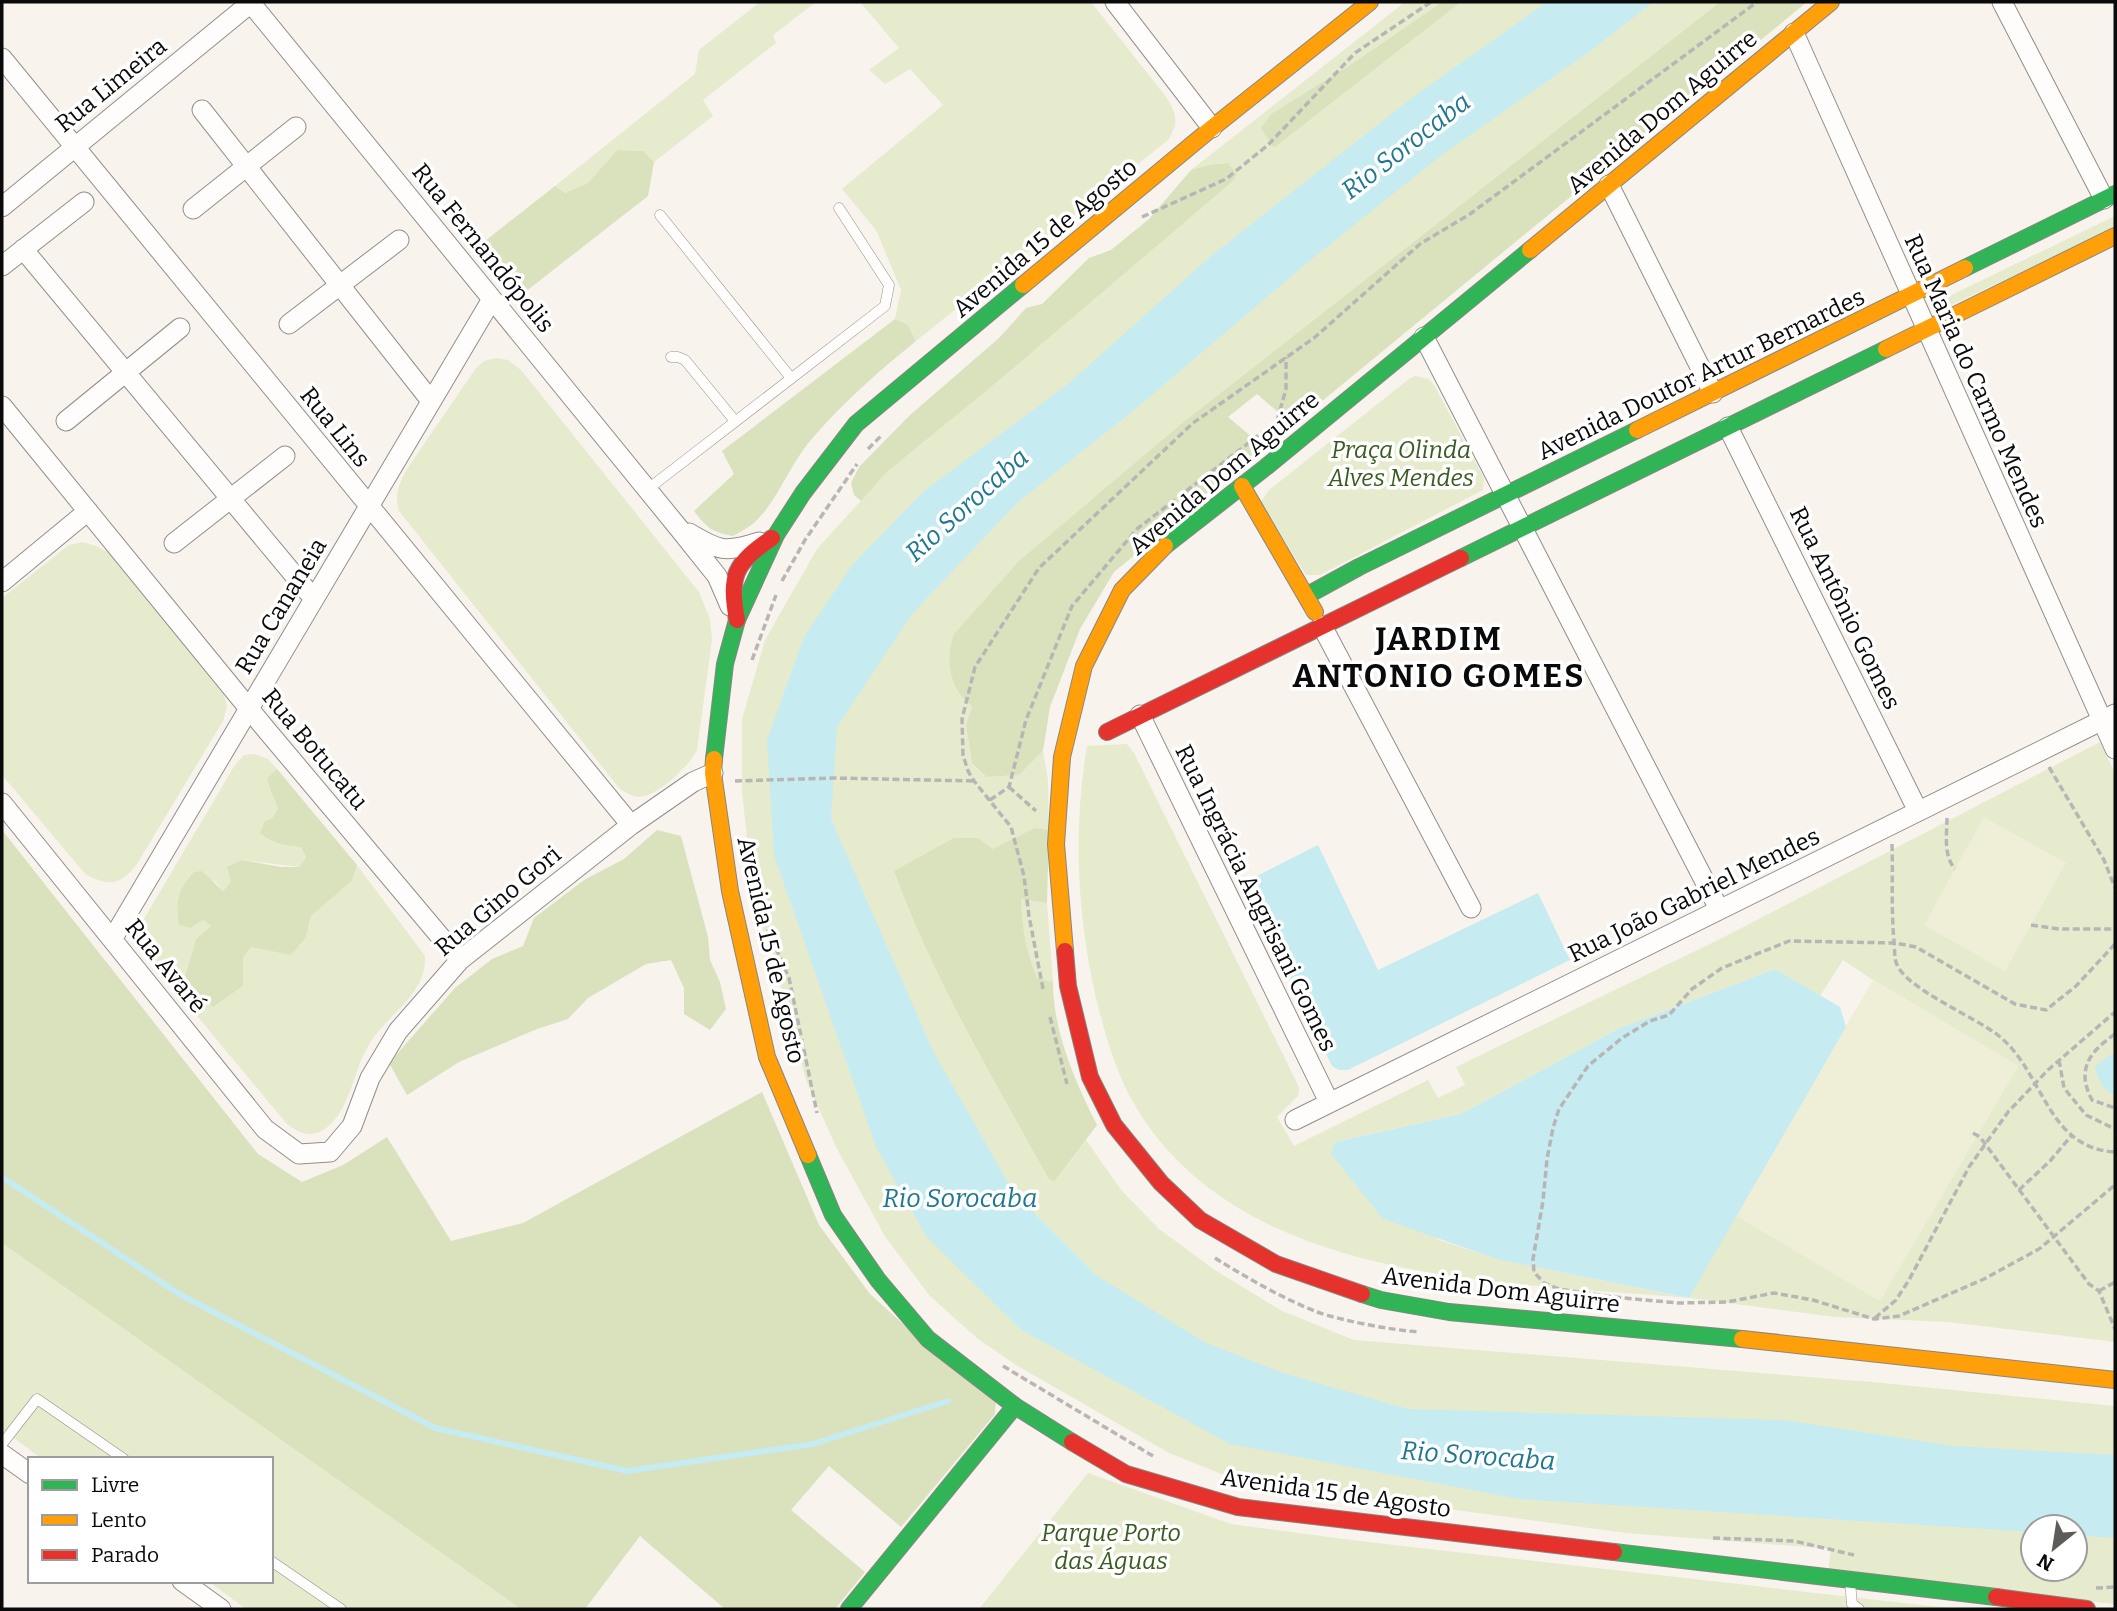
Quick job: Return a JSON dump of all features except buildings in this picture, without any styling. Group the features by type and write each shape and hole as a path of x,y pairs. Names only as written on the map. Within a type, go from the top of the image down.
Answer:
{"main road":[{"name":"Avenida 15 de Agosto","path":"1370,2 1351,11 856,424 809,484 754,563 739,598 737,621 723,674 713,773 730,891 767,1057 833,1215 878,1280 928,1339 1015,1406 1097,1459 1126,1474 1238,1507 2087,1609"},
{"name":"Avenida Dom Aguirre","path":"1831,2 1242,486 1167,544 1122,590 1084,666 1062,757 1057,829 1060,903 1068,986 1090,1077 1114,1125 1161,1183 1200,1220 1276,1264 1381,1300 1449,1311 1700,1334 2115,1380"},
{"name":"Avenida Doutor Artur Bernardes","path":"1306,596 2110,197"},
{"path":"1107,732 2115,236"},
{"path":"1242,486 1322,626"},
{"name":"Avenida 15 de Agosto","path":"739,598 731,583 735,570 754,563"},
{"path":"849,1609 1015,1406"}],"street":[{"name":"Rua Limeira","path":"2,207 251,2"},
{"name":"Rua Fernandópolis","path":"251,2 717,576 737,621"},
{"path":"1115,2 1212,128"},
{"path":"2003,2 2110,197"},
{"name":"Rua Maria do Carmo Mendes","path":"1794,33 1911,296 2109,717 2115,749"},
{"name":"Rua Lins","path":"2,58 631,825"},
{"path":"202,110 431,401"},
{"path":"193,209 296,127"},
{"path":"1609,185 1713,393"},
{"path":"2,266 84,202"},
{"path":"289,324 398,240"},
{"path":"23,249 314,599"},
{"name":"Rua Cananeia","path":"113,938 492,299"},
{"path":"66,421 180,328"},
{"path":"1424,337 1719,909"},
{"name":"Rua Botucatu","path":"2,406 249,709 460,960"},
{"name":"Rua Antônio Gomes","path":"1728,427 1918,811"},
{"path":"174,543 285,456"},
{"path":"2,582 88,511"},
{"name":"Rua Fernandópolis","path":"677,526 714,548 754,563"},
{"path":"714,548 739,548 776,535"},
{"path":"717,576 739,598"},
{"path":"1322,626 1471,908"},
{"name":"Rua Ingrácia Angrisani Gomes","path":"1140,715 1329,1102"},
{"name":"Rua João Gabriel Mendes","path":"1295,1120 2109,717"},
{"name":"Rua Gino Gori","path":"299,1154 330,1152 352,1126 370,1077 398,1031 460,960 631,825 693,782 713,773"},
{"name":"Rua Avaré","path":"2,803 265,1129 299,1154"},
{"path":"2,1454 28,1473"},
{"path":"185,1583 221,1609"}],"lane":[{"path":"648,489 885,306 889,285 838,208"},
{"path":"660,215 791,378"},
{"path":"671,357 685,360 735,421"},
{"path":"2,1444 37,1399 121,1457"},
{"path":"273,1562 341,1609"},
{"path":"1850,1581 1852,1604 1859,1609"}],"path":[{"path":"1136,220 1226,179 1268,145 1355,53 1431,2"},
{"path":"1045,995 1024,876 1011,827 968,771 963,755 962,719 975,667 1039,568 1193,423 1314,338 1420,244 1470,214 1757,2"},
{"path":"750,667 778,588 805,540 864,454 890,426"},
{"path":"2040,751 2104,860 2115,888"},
{"path":"735,793 734,781 767,779 974,780"},
{"path":"1009,787 1057,829"},
{"path":"1947,797 1947,852 1955,869"},
{"path":"1891,825 1896,963 1907,980 1998,1035 2018,1054 2050,1111 2072,1135 2078,1141 2103,1151 2115,1152"},
{"path":"756,901 789,978 820,1126"},
{"path":"2031,925 2059,929 2115,929"},
{"path":"2115,944 2076,986 2046,1010 2015,1003 1916,947 1895,943 1789,941 1722,968 1692,989 1669,1015 1650,1021 1622,1038 1588,1066 1559,1109 1552,1128 1544,1200 1533,1259 1534,1272 1544,1283 1559,1289 1613,1297 1678,1303 1727,1302 1774,1293 1813,1300 1874,1320 1899,1317 1984,1279 2039,1249 2115,1185"},
{"path":"1047,1007 1064,1079 1071,1090"},
{"path":"1874,1320 1896,1300 1909,1280 1969,1167 2008,1112 2059,1060 2115,1013"},
{"path":"2115,1034 2092,1055 2084,1071 2085,1087 2092,1100 2115,1108"},
{"path":"2059,1060 2064,1088 2086,1115 2115,1129"},
{"path":"1973,1133 1986,1144 2089,1284 2099,1291 2115,1329"},
{"path":"2019,1190 2072,1135"},
{"path":"1214,1257 1243,1276 1318,1312 1399,1330 1426,1333"},
{"path":"2099,1291 2115,1282"},
{"path":"998,1363 1154,1457"},
{"path":"1709,1538 1794,1541 1858,1556"},
{"path":"2084,1588 2115,1587"}],"green space":[{"path":"760,2 816,2 773,35 776,43 703,100 713,116 654,162 643,151 617,150 588,183 565,193 555,186 695,74 699,50"},
{"path":"860,2 1091,2 1167,98 1175,114 1174,129 1168,140 916,341 908,325 895,319 901,290 876,230 842,189 943,105 910,69 885,84 869,70 899,48"},
{"path":"1405,2 1442,2 1353,63 1271,114 1274,148 1461,2 1720,2 1186,420 972,706 966,725 972,765 987,777 1019,775 1043,751 1048,780 1049,830 993,849 978,838 894,871 945,989 1048,1178 1054,1182 1086,1140 1122,1191 1159,1229 1215,1270 1282,1311 1354,1340 1872,1382 2115,1406 2115,1604 1828,1572 1831,1549 1626,1533 1316,1491 1224,1475 1169,1453 1016,1365 978,1339 930,1296 886,1238 837,1149 806,1080 787,1006 765,940 750,866 742,792 742,719 765,640 817,549 887,472 1232,182 1209,165 1191,170"},
{"path":"1442,2 1461,2 1274,148 1261,128 1271,114 1353,63"},
{"path":"1720,2 1807,2 1293,425 1257,394 1228,417 1265,448 1114,572 1080,629 1050,707 1043,751 1019,775 987,777 972,764 966,725 972,706 958,692 954,683 950,664 951,644 954,634 1019,561 1186,420"},
{"path":"617,150 643,151 654,162 648,196 525,292 485,241 555,186 565,193 588,183"},
{"path":"1228,163 1237,174 1232,182 887,472 861,501 854,495 851,483 859,467 909,416 999,338 1026,308 1042,304 1089,258 1111,250 1149,219 1191,170"},
{"path":"2115,216 2115,229 1938,311 1936,306 1941,300"},
{"path":"895,319 908,325 916,341 861,388 822,427 756,521 733,536 715,531 707,525 694,511 734,474 722,451"},
{"path":"496,358 508,360 521,370 699,592 710,619 712,640 697,750 688,764 672,779 646,796 633,796 619,788 399,511 398,489 407,469 476,368 484,361"},
{"name":"Praça Olinda Alves Mendes","path":"1415,376 1429,379 1434,385 1484,478 1483,490 1320,575 1306,575 1260,503 1269,490"},
{"path":"82,542 112,554 224,695 227,707 223,721 137,864 125,877 114,882 86,875 2,775 2,598 69,545"},
{"path":"2100,742 2115,773 2115,1342 1948,1322 1835,1317 1689,1298 1735,1215 1880,1300 2018,1066 1843,960 1820,996 1775,969 1618,1029 1461,1114 1334,1142 1439,1240 1498,1259 1688,1298 1455,1277 1376,1261 1300,1238 1232,1204 1174,1157 1128,1093 1118,1070 1096,998 1085,936 1079,872 1080,809 1087,746 1127,744 1134,753 1299,1087 1298,1096 1277,1117 1294,1146 1428,1080 1438,1098 1465,1085 1456,1067 1720,939"},
{"path":"255,754 268,759 277,769 267,778 278,809 261,833 279,843 301,847 306,857 299,867 241,860 231,882 223,891 214,880 203,920 211,926 196,939 185,976 215,1007 243,986 243,958 251,947 306,937 311,916 352,881 357,865 425,956 419,983 367,1048 341,1111 326,1128 311,1134 287,1124 153,963 146,953 142,939 142,922 235,765 244,755"},
{"path":"277,769 357,865 352,881 311,916 306,937 291,955 251,947 243,958 243,986 214,1007 195,995 185,976 196,939 211,926 203,920 190,928 179,925 179,896 194,872 202,871 223,891 231,882 227,867 242,860 281,867 299,867 306,857 301,847 279,843 260,833 265,821 272,818 278,809 267,778"},
{"path":"1984,817 2066,863 2005,971 1924,925"},
{"path":"1035,828 1049,830 1047,903 1021,899 1025,939 1037,978 1053,982 1061,1038 1073,1074 1097,1125 1054,1182 1048,1178 945,989 894,871 954,838 978,838 993,849"},
{"path":"2,830 258,1154 302,1182 343,1165 387,1137 451,1241 523,1223 762,1092 819,1225 870,1294 924,1343 996,1399 995,1414 901,1527 829,1466 791,1510 865,1572 835,1609 725,1609 640,1536 585,1609 521,1609 2,1243"},
{"path":"657,830 681,836 708,937 710,960 720,982 726,1009 710,1030 684,1014 684,988 671,960 646,964 588,998 568,1019 459,1062 407,1095 389,1063 455,988 492,959 523,946 534,918 584,880 624,859"},
{"path":"1021,899 1047,903 1053,982 1037,978 1033,968 1025,939"},
{"path":"1873,980 2018,1066 1880,1301 1735,1215"},
{"path":"2,1243 521,1609 246,1609 211,1583 273,1583 273,1457 39,1457 2,1429"},
{"name":"Parque Porto das Águas","path":"1088,1473 1231,1524 1957,1609 979,1609"}],"water":[{"name":"Rio Sorocaba","path":"1547,2 1653,2 1589,52 1439,157 1313,258 1133,411 1017,503 912,614 837,727 831,819 933,1051 1014,1193 1096,1275 1204,1342 1283,1373 1408,1409 1784,1420 1953,1446 2115,1455 2115,1538 2089,1536 2089,1513 2019,1513 2019,1531 1519,1499 1230,1444 1020,1329 926,1236 876,1147 774,855 767,740 804,637 853,564 924,491 1068,384 1211,256 1413,97"},
{"path":"1318,845 1378,970 1538,893 1570,960 1348,1070 1339,1070 1332,1066 1241,884"},
{"path":"1775,969 1840,1007 1846,1027 1689,1298 1497,1259 1383,1219 1331,1154 1335,1142 1461,1114 1618,1029"},
{"path":"2115,1052 2115,1095 2101,1084 2095,1066"}],"waterway":[{"path":"2,1177 181,1295 435,1428 627,1471 813,1444 948,1401"}],"traffic: fast":[{"path":"1965,268 2115,194"},
{"path":"1165,546 1266,467 1530,250"},
{"path":"714,759 725,664 737,620 776,535 803,493 856,424 1023,285"},
{"path":"1461,558 1886,349"},
{"path":"1306,596 1359,567 1637,430"},
{"path":"808,1155 833,1215 878,1280 928,1339 1015,1406 1072,1442"},
{"path":"1362,1294 1449,1312 1742,1339"},
{"path":"849,1609 1015,1406"},
{"path":"1614,1552 1996,1597"}],"traffic: slow":[{"path":"1023,285 1212,128 1370,2"},
{"path":"1530,250 1831,2"},
{"path":"1886,349 2115,236"},
{"path":"1637,430 1965,268"},
{"path":"1242,486 1315,612"},
{"path":"1065,951 1056,844 1062,757 1084,666 1122,590 1165,546"},
{"path":"714,759 713,773 730,891 767,1057 808,1155"},
{"path":"1742,1339 2115,1380"}],"traffic: jam":[{"path":"737,620 734,592 737,572 749,555 772,538"},
{"path":"1107,732 1461,558"},
{"path":"1065,951 1068,986 1090,1077 1114,1125 1161,1183 1200,1220 1276,1264 1362,1294"},
{"path":"1072,1442 1126,1474 1238,1507 1614,1552"},
{"path":"1996,1597 2087,1609"}],"district":[{"name":"JARDIM ANTONIO GOMES","path":"1439,658"}]}
